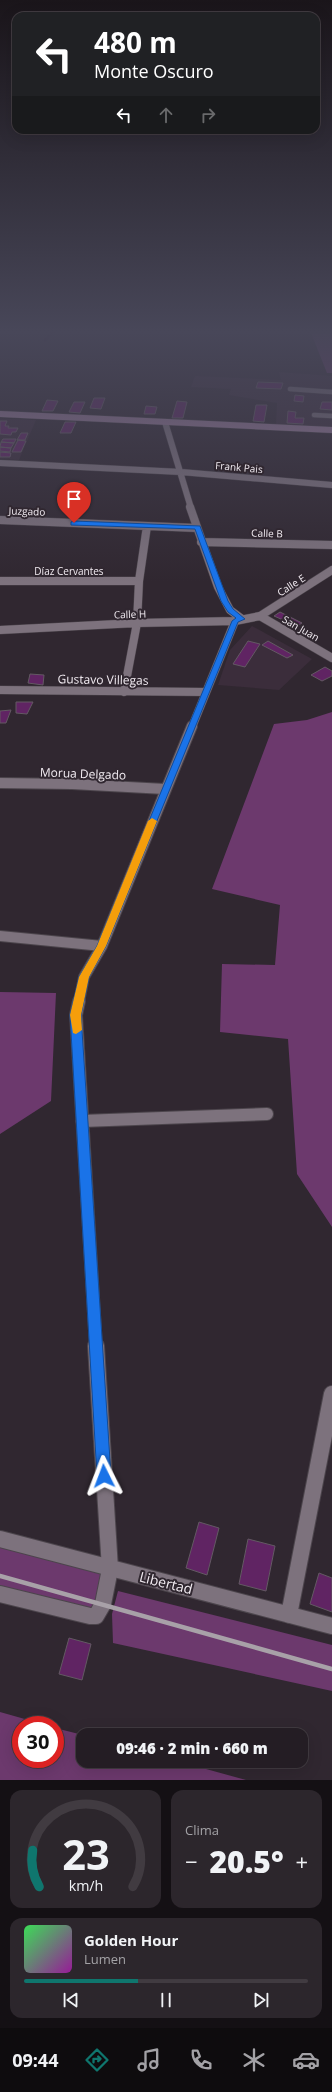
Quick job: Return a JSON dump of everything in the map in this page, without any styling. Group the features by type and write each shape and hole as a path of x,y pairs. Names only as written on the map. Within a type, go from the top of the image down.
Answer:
{"street":[{"path":"43,416 332,430"},
{"path":"0,1594 90,1616 96,1616 103,1604 110,1569 76,1015 84,977 102,946 165,789 238,620 224,601 201,542 165,422"},
{"name":"Frank Pais","path":"0,463 181,472 332,485"},
{"name":"Juzgado","path":"0,520 197,528"},
{"path":"124,692 137,623 139,581 147,526"},
{"name":"Calle B","path":"201,542 332,545"},
{"name":"Calle E","path":"260,616 332,570"},
{"name":"Díaz Cervantes","path":"0,581 139,581"},
{"name":"Calle H","path":"0,630 137,623 238,620 260,616"},
{"name":"San Juan","path":"260,616 332,658"},
{"name":"Gustavo Villegas","path":"0,690 206,692"},
{"name":"Morua Delgado","path":"0,784 72,784 165,789"},
{"path":"0,936 102,946"},
{"path":"82,1121 267,1114"},
{"path":"289,1615 332,1394"},
{"name":"Libertad","path":"0,1539 332,1626"}],"shaded area":[{"path":"276,416 332,416 332,427 276,424"},
{"path":"0,418 36,420 19,460 0,459"},
{"path":"252,626 312,659 279,690 218,685 230,650"},
{"path":"332,712 332,1227 297,1174 288,1039 220,1032 222,964 275,965 280,905 212,889 274,724 307,720"},
{"path":"0,992 56,993 51,1101 0,1134"},
{"path":"0,1539 110,1569 96,1616 0,1594"},
{"path":"118,1591 332,1645 332,1691 113,1643 112,1614"},
{"path":"0,1712 14,1716 12,1716 12,1768 64,1768 64,1730 76,1733 76,1768 202,1768 246,1780 0,1780"}],"building":[{"path":"173,416 183,416 183,418 172,418"},
{"path":"254,416 265,416 264,422 253,421"},
{"path":"288,416 304,418 303,424 287,423"},
{"path":"0,421 7,421 5,426 9,426 8,428 18,428 16,432 12,432 11,435 0,434"},
{"path":"65,422 76,422 71,433 60,433"},
{"path":"21,433 28,433 25,440 17,440"},
{"path":"3,439 16,439 14,443 1,442"},
{"path":"18,440 26,441 21,452 12,452"},
{"path":"1,442 14,443 11,448 0,447"},
{"path":"0,447 11,448 10,452 0,451"},
{"path":"0,452 11,453 10,457 0,457"},
{"path":"280,612 302,623 297,626 274,616"},
{"path":"248,641 260,644 245,667 233,664"},
{"path":"268,641 293,655 287,658 262,645"},
{"path":"325,667 332,671 332,676 322,681 311,675"},
{"path":"30,674 44,675 43,685 28,683"},
{"path":"16,702 33,702 27,714 16,713"},
{"path":"11,710 6,723 0,723 0,711"},
{"path":"199,1522 219,1528 207,1575 186,1568"},
{"path":"248,1539 275,1546 266,1591 239,1584"},
{"path":"319,1573 332,1578 332,1612 310,1604"},
{"path":"69,1638 91,1644 82,1680 59,1674"}],"railway":[{"path":"0,1576 332,1669"}],"slow traffic":[{"path":"76,1030 76,1015 84,977 102,946 152,821"}],"route":[{"path":"74,523 197,528 224,601 230,610 242,619 235,621 102,946 84,977 76,1015 104,1476"}]}
